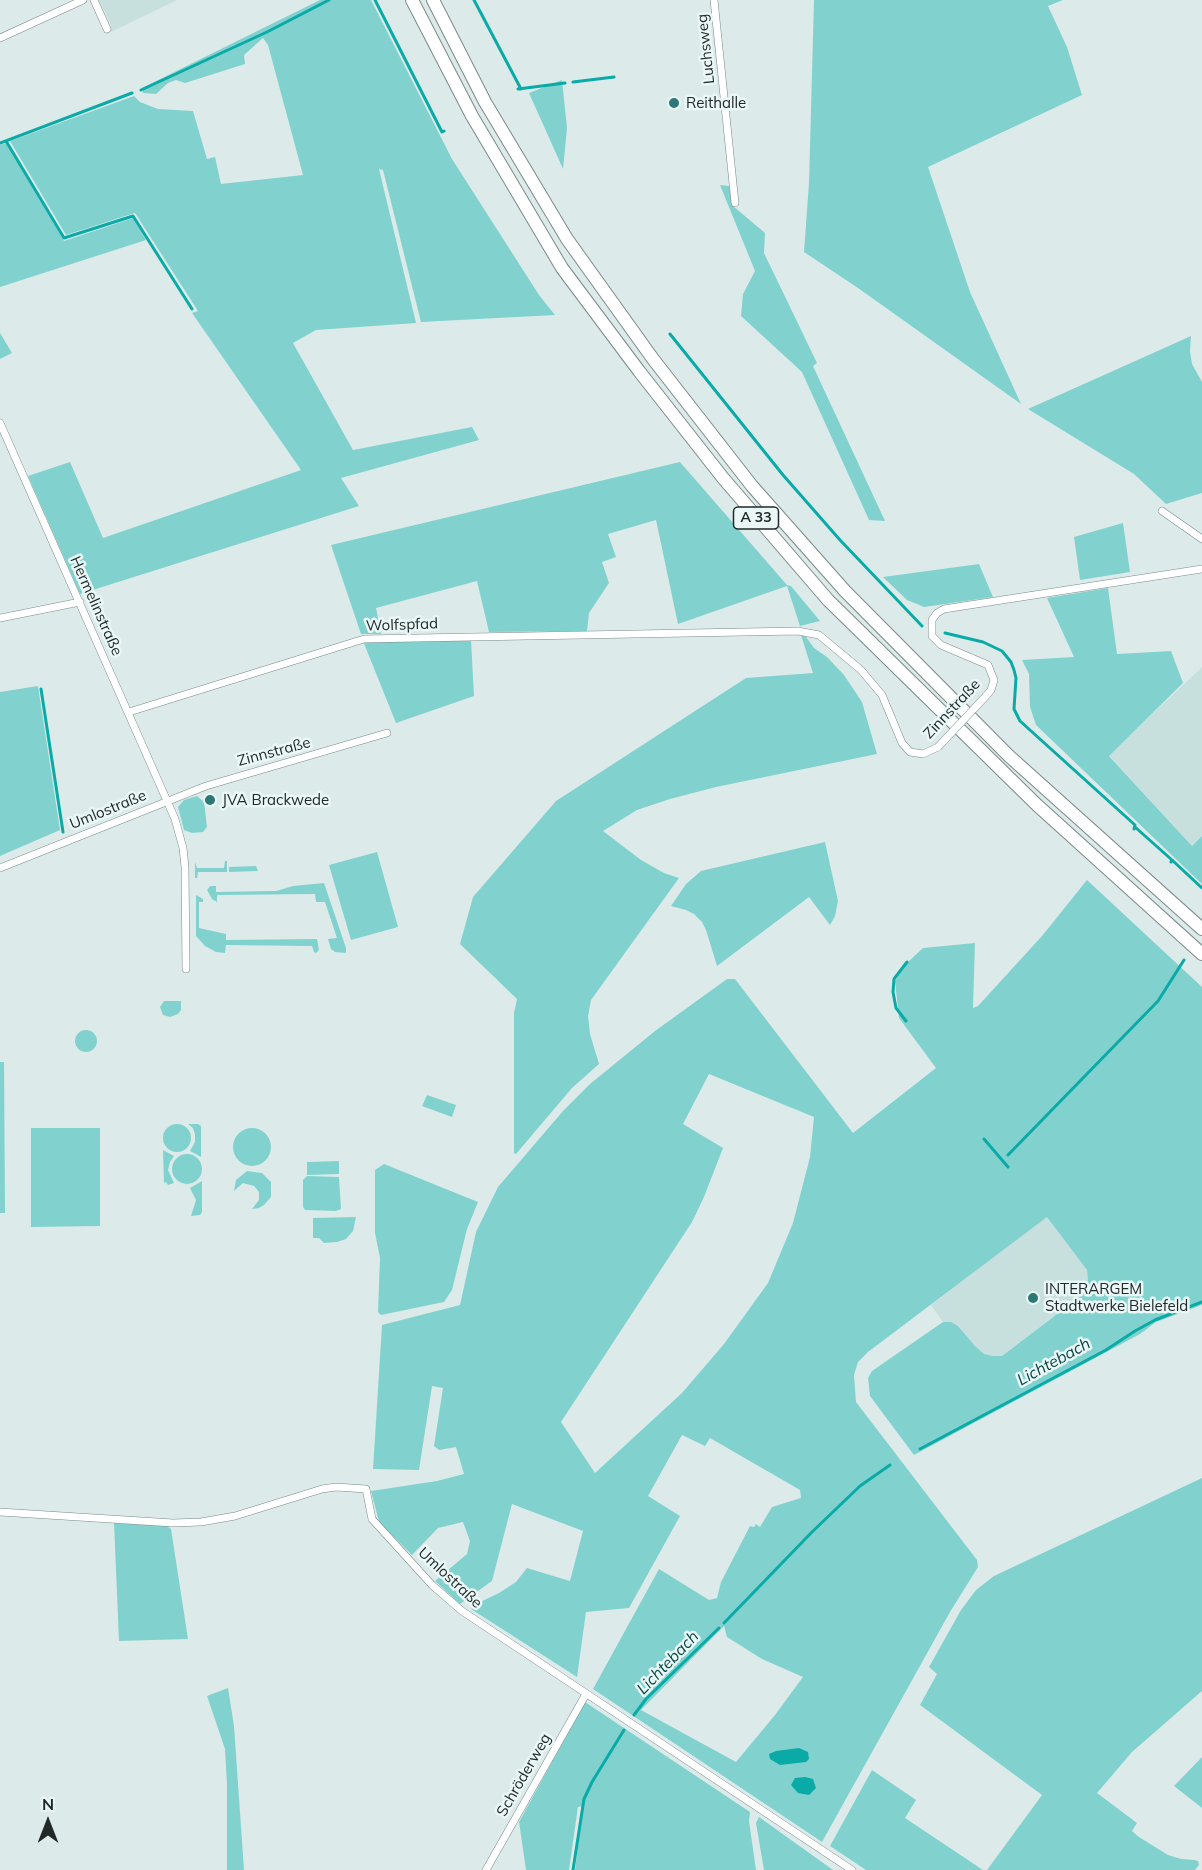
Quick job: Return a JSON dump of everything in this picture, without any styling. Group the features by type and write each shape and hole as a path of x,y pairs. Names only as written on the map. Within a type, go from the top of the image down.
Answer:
{"highway":[{"name":"A 33","path":"412,0 472,116 562,268 723,478 828,600 1037,806 1202,954"},
{"name":"A 33","path":"433,0 485,102 567,239 653,360 752,486 845,591 1009,756 1202,929"}],"street":[{"path":"0,38 83,0"},
{"path":"94,0 107,29"},
{"name":"Luchsweg","path":"714,0 735,203"},
{"name":"Hermelinstraße","path":"0,423 168,800"},
{"path":"1162,511 1202,539"},
{"name":"Zinnstraße","path":"650,634 798,631 814,633 834,646 873,684 889,709 902,742 910,752 923,754 938,747 986,696 993,684 993,675 988,665 941,645 932,636 932,620 937,613 944,609 1202,569"},
{"path":"0,618 80,602"},
{"name":"Wolfspfad","path":"129,712 364,639 650,634"},
{"name":"Zinnstraße","path":"168,800 206,786 387,733"},
{"name":"Umlostraße","path":"0,868 168,800 181,837 185,858 186,969"},
{"name":"Umlostraße","path":"0,1512 182,1523 235,1516 322,1489 336,1487 366,1489 372,1519 432,1585 462,1611 852,1870"},
{"name":"Schröderweg","path":"486,1870 586,1694"}],"shaded area":[{"path":"99,0 177,0 111,32 111,25"},
{"path":"320,0 371,0 452,159 539,295 555,315 421,322 383,170 379,169 416,323 316,330 293,343 353,450 472,427 479,440 341,478 359,506 80,594 28,476 70,462 103,538 301,470 192,313 198,311 135,213 66,235 10,141 134,96 140,102 158,109 193,111 207,159 215,157 221,184 303,175 268,45 263,38 244,55 245,64 185,83 176,80 168,83 156,94 143,93 142,88"},
{"path":"814,0 1063,0 1048,6 1067,47 1082,95 928,167 970,292 1021,404 804,252 809,183"},
{"path":"562,80 567,128 563,169 529,93"},
{"path":"6,143 64,241 133,218 146,240 0,287 0,145"},
{"path":"720,185 729,186 733,206 765,233 764,253 817,363 813,366 885,521 869,520 802,372 741,316 743,294 755,271"},
{"path":"0,333 12,353 0,359"},
{"path":"1191,336 1192,364 1202,382 1202,493 1166,504 1134,474 1028,409"},
{"path":"680,462 820,621 800,626 787,586 678,624 656,520 608,534 616,557 602,562 609,583 589,613 587,631 489,632 477,581 376,608 381,634 361,634 331,545"},
{"path":"1123,523 1130,572 1080,580 1074,537"},
{"path":"979,564 993,597 924,607 907,600 883,577"},
{"path":"1108,588 1117,654 1171,651 1183,683 1109,756 1192,846 1202,836 1202,884 1036,725 1030,707 1029,674 1022,660 1074,657 1047,598"},
{"path":"801,635 806,637 814,648 827,657 844,675 862,702 877,754 716,787 670,799 637,810 603,831 641,860 664,873 679,878 591,1000 588,1016 590,1034 599,1064 572,1088 516,1154 514,1153 514,1013 517,999 460,944 473,897 556,801 746,678 813,673"},
{"path":"471,640 474,696 396,723 363,641"},
{"path":"1202,667 1202,836 1192,846 1109,755"},
{"path":"38,686 60,830 0,856 0,692"},
{"path":"197,796 204,802 207,827 203,832 192,833 184,830 178,807 184,800"},
{"path":"825,842 838,901 835,916 830,925 809,897 717,966 702,922 694,914 671,906 686,884 701,871"},
{"path":"377,852 398,927 351,940 329,865"},
{"path":"225,861 227,861 227,872 198,872 195,878 195,862 197,868 224,868"},
{"path":"256,866 258,871 229,872 229,867"},
{"path":"1087,880 1202,987 1202,1305 1156,1322 1140,1334 914,1455 870,1396 868,1378 872,1371 943,1322 951,1322 958,1326 984,1354 1002,1356 1086,1291 1087,1270 1047,1217 868,1352 858,1362 854,1375 856,1402 977,1560 978,1567 950,1612 822,1842 593,1689 659,1569 709,1600 717,1598 721,1582 750,1526 754,1527 756,1524 760,1527 772,1507 801,1498 800,1490 710,1438 705,1446 682,1435 648,1496 680,1516 629,1608 586,1612 577,1677 471,1609 516,1582 527,1568 570,1581 583,1531 512,1504 492,1581 460,1604 435,1581 467,1554 470,1541 463,1522 438,1528 412,1555 379,1522 371,1491 437,1481 464,1474 456,1447 439,1450 434,1446 443,1388 432,1386 419,1470 373,1469 382,1325 460,1305 476,1232 498,1187 563,1111 590,1084 655,1031 727,979 735,979 853,1133 936,1068 899,1018 895,981 908,962 923,948 975,943 973,1008 978,1006 1042,936","holes":["709,1074 814,1117 810,1157 793,1223 768,1283 724,1344 682,1393 595,1473 561,1422 692,1222 704,1197 723,1148 683,1124","724,1626 727,1637 762,1659 803,1677 736,1762 641,1710"]},
{"path":"324,883 346,953 335,952 331,949 328,939 337,938 325,902 316,902 315,894 217,895 217,902 212,899 207,890 210,886 216,886 216,892 276,891 293,886"},
{"path":"196,895 203,899 203,902 199,902 199,928 226,934 226,940 317,939 319,950 314,952 312,946 226,945 225,953 216,952 205,946 196,936"},
{"path":"164,1001 181,1001 181,1010 170,1017 163,1015 160,1007"},
{"path":"86,1030 94,1033 97,1041 94,1049 86,1052 78,1049 75,1041 78,1033"},
{"path":"0,1062 4,1062 5,1213 0,1213"},
{"path":"427,1095 456,1105 452,1117 422,1106"},
{"path":"177,1124 187,1128 191,1138 187,1148 177,1152 167,1148 163,1138 167,1128"},
{"path":"188,1124 201,1126 201,1157 190,1151 195,1142 195,1134 193,1128"},
{"path":"31,1128 100,1128 100,1226 31,1227"},
{"path":"252,1128 265,1134 271,1147 265,1160 252,1166 239,1160 233,1147 239,1134"},
{"path":"163,1150 174,1156 168,1170 174,1183 168,1185 164,1183"},
{"path":"187,1154 197,1159 202,1169 197,1179 187,1184 177,1179 172,1169 177,1159"},
{"path":"339,1161 339,1174 307,1175 307,1162"},
{"path":"384,1164 478,1202 467,1229 452,1290 444,1302 381,1315 378,1312 380,1258 375,1233 375,1170"},
{"path":"247,1171 262,1173 271,1182 271,1197 259,1208 252,1209 259,1200 259,1192 254,1186 243,1183 234,1191 236,1180"},
{"path":"307,1176 339,1177 341,1209 336,1211 305,1210 303,1180"},
{"path":"202,1181 202,1212 200,1215 191,1216 196,1200 190,1188"},
{"path":"1047,1216 1087,1270 1086,1291 1002,1356 984,1354 958,1326 951,1322 943,1322 931,1305"},
{"path":"356,1217 353,1231 346,1239 324,1243 319,1238 313,1238 313,1218"},
{"path":"1202,1478 1202,1691 1132,1752 1097,1793 1137,1823 1132,1831 1139,1837 1168,1855 1198,1861 1199,1865 1195,1870 987,1870 1042,1795 920,1705 937,1674 929,1667 961,1610 976,1590 994,1576"},
{"path":"114,1523 167,1526 171,1529 188,1639 119,1641"},
{"path":"228,1688 234,1726 244,1870 227,1870 225,1749 207,1696"},
{"path":"585,1702 750,1812 749,1821 756,1870 575,1870 583,1806 578,1807 569,1870 526,1870 519,1822"},
{"path":"799,1748 808,1752 809,1759 806,1762 780,1765 770,1759 769,1754 776,1751"},
{"path":"1202,1757 1202,1808 1174,1786"},
{"path":"872,1770 916,1800 905,1818 983,1870 866,1870 830,1846"},
{"path":"795,1778 813,1779 816,1788 809,1795 798,1793 791,1785"},
{"path":"759,1817 833,1870 764,1870 756,1823"}],"waterway":[{"path":"141,90 267,32 329,0"},
{"path":"375,0 442,132 444,131"},
{"path":"474,0 521,89"},
{"path":"573,82 614,77"},
{"path":"518,89 565,83"},
{"path":"0,143 132,93"},
{"path":"6,141 64,238 133,216 192,309"},
{"path":"670,334 783,475 840,540 922,626"},
{"path":"945,633 983,642 1002,651 1014,670 1016,678 1014,709 1020,721 1135,825 1134,829"},
{"path":"41,689 63,832"},
{"path":"1135,827 1172,860 1171,862"},
{"path":"1172,860 1202,888"},
{"path":"1008,1155 1158,1001 1184,960"},
{"path":"906,1021 896,1008 893,992 894,979 907,962"},
{"path":"984,1139 1008,1167"},
{"name":"Lichtebach","path":"920,1449 1106,1350 1155,1320 1202,1302"},
{"name":"Lichtebach","path":"724,1623 860,1486 890,1465"},
{"name":"Lichtebach","path":"634,1715 646,1699 719,1628"},
{"name":"Lichtebach","path":"573,1870 584,1799 624,1730"}],"place":[{"name":"Reithalle","path":"674,103"},
{"name":"JVA Brackwede","path":"210,800"},
{"name":"INTERARGEM Stadtwerke Bielefeld","path":"1033,1298"}]}
